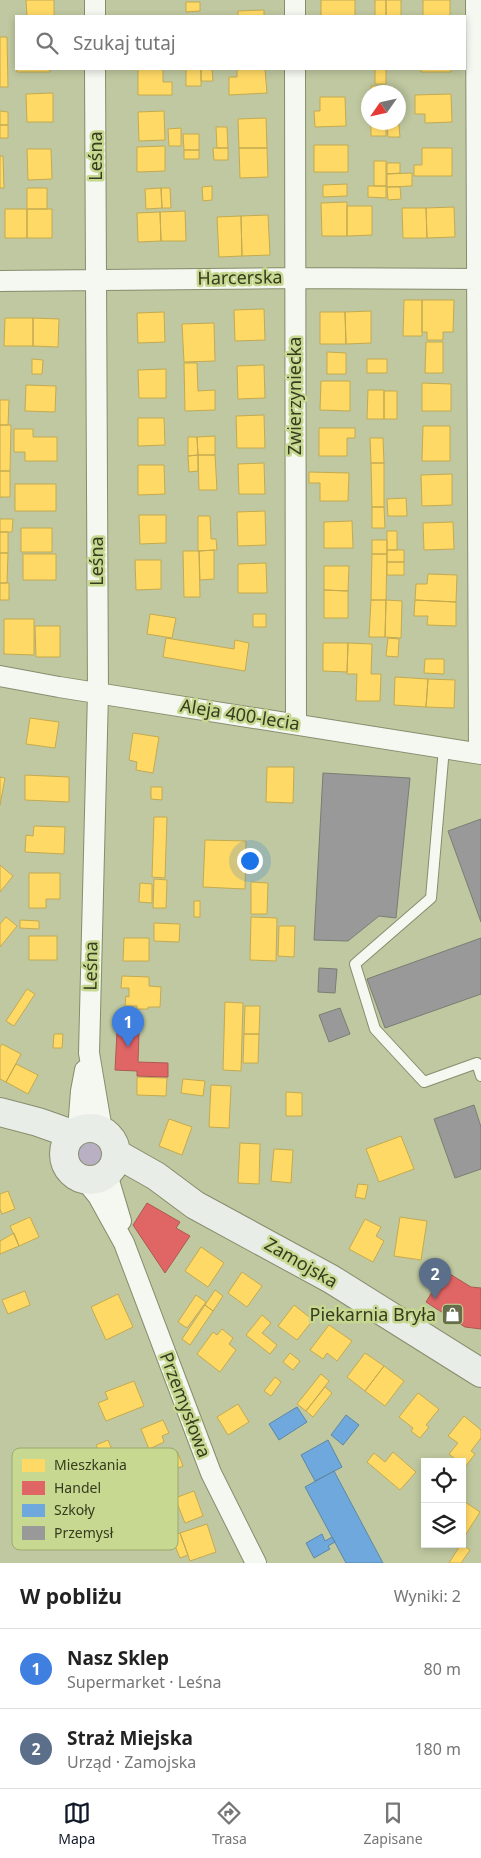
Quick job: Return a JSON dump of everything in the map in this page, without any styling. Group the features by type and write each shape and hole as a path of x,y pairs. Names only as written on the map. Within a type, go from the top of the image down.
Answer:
{"street":[{"path":"95,0 95,15"},
{"path":"295,15 296,0"},
{"path":"476,0 479,279 480,754"},
{"name":"Leśna","path":"79,1138 89,1053 98,693 95,70"},
{"name":"Zwierzyniecka","path":"295,70 296,724"},
{"name":"Harcerska","path":"0,281 295,278 479,279"},
{"name":"Aleja 400-lecia","path":"0,676 59,688 480,754"},
{"path":"0,1112 38,1122 79,1138 114,1142 105,1170"},
{"path":"0,1119 32,1138 56,1148 79,1138"},
{"name":"Zamojska","path":"79,1138 69,1170 76,1176 105,1170 150,1191 195,1205 330,1279 481,1373"},
{"name":"Przemysłowa","path":"105,1170 98,1196 124,1243 211,1474 256,1563"}],"lane":[{"path":"444,748 431,898 355,964 375,1029 424,1082 477,1063 481,1076"}],"shaded area":[{"path":"90,1142 99,1145 102,1154 99,1163 90,1166 81,1163 78,1154 81,1145"}],"building: Mieszkania":[{"path":"26,0 54,0 54,15 27,15"},
{"path":"321,0 355,0 355,15 321,15"},
{"path":"375,0 386,0 386,15 375,15"},
{"path":"386,0 401,0 401,15 386,15"},
{"path":"423,0 450,0 450,15 423,15"},
{"path":"186,2 200,2 200,11 186,12"},
{"path":"264,10 264,15 238,15 238,11"},
{"path":"0,37 7,37 8,87 0,87"},
{"path":"17,70 50,70 50,72 17,72"},
{"path":"138,70 163,70 163,82 172,82 172,95 138,95"},
{"path":"186,70 201,70 201,86 186,86"},
{"path":"201,70 212,70 213,81 201,81"},
{"path":"237,70 265,70 267,93 229,95 229,77 237,77"},
{"path":"375,70 386,70 386,84 375,84"},
{"path":"421,70 451,70 451,72 421,72"},
{"path":"53,93 53,122 27,122 26,94"},
{"path":"451,94 452,122 425,123 425,114 415,114 415,95"},
{"path":"320,97 345,97 346,126 315,127 314,111 320,111"},
{"path":"0,111 8,112 8,125 0,125"},
{"path":"164,111 165,140 139,141 138,112"},
{"path":"266,118 267,148 239,148 238,119"},
{"path":"0,125 8,125 8,138 0,138"},
{"path":"216,127 227,127 228,148 217,148"},
{"path":"181,128 181,146 169,146 168,129"},
{"path":"371,130 386,130 386,136 371,136"},
{"path":"388,130 399,130 400,137 388,137"},
{"path":"183,134 199,134 199,150 184,150"},
{"path":"314,145 348,145 348,172 314,172"},
{"path":"165,146 165,171 137,172 137,147"},
{"path":"213,148 228,148 228,160 214,160"},
{"path":"239,148 267,148 268,177 240,178"},
{"path":"422,148 452,148 452,176 414,176 414,165 422,165"},
{"path":"27,149 51,149 52,179 28,180"},
{"path":"184,150 199,150 199,159 184,159"},
{"path":"0,156 3,156 4,188 0,188"},
{"path":"374,161 386,161 386,186 374,186"},
{"path":"387,163 400,163 400,173 387,174"},
{"path":"412,173 412,186 387,187 387,174"},
{"path":"347,184 347,196 323,197 323,185"},
{"path":"212,186 212,200 203,201 202,187"},
{"path":"368,186 386,186 386,198 368,197"},
{"path":"387,187 400,187 401,199 388,200"},
{"path":"27,188 47,188 47,209 27,209"},
{"path":"161,188 170,188 171,208 162,208"},
{"path":"161,188 162,208 146,209 145,189"},
{"path":"347,202 347,236 322,236 321,203"},
{"path":"347,206 372,206 372,235 347,236"},
{"path":"454,207 455,237 427,238 426,208"},
{"path":"402,208 426,208 427,238 403,238"},
{"path":"5,209 27,209 27,238 5,238"},
{"path":"27,209 52,209 52,238 27,238"},
{"path":"185,211 186,241 161,241 160,212"},
{"path":"160,212 161,241 138,242 137,213"},
{"path":"268,215 270,255 242,256 241,216"},
{"path":"241,216 242,256 219,257 217,217"},
{"path":"404,300 422,300 422,336 403,336"},
{"path":"422,300 454,300 453,332 443,332 443,340 427,340 427,332 422,332"},
{"path":"264,309 265,340 235,341 234,310"},
{"path":"371,311 371,343 346,344 345,312"},
{"path":"164,312 165,342 138,343 137,313"},
{"path":"320,312 345,312 346,344 320,344"},
{"path":"5,318 33,318 33,346 4,346"},
{"path":"33,318 59,319 58,347 33,346"},
{"path":"214,323 215,361 184,362 182,324"},
{"path":"426,342 443,342 443,373 425,373"},
{"path":"327,352 346,353 346,374 327,374"},
{"path":"32,359 43,360 42,374 32,374"},
{"path":"367,359 387,359 387,373 367,373"},
{"path":"184,363 197,363 198,391 215,390 215,410 185,411"},
{"path":"264,365 265,398 238,399 237,366"},
{"path":"166,369 166,398 139,398 138,370"},
{"path":"321,381 350,381 350,411 320,410"},
{"path":"422,383 451,384 451,411 422,411"},
{"path":"26,385 56,386 55,412 25,411"},
{"path":"368,390 384,390 384,419 367,419"},
{"path":"384,391 397,391 397,419 384,419"},
{"path":"0,400 9,400 8,425 0,425"},
{"path":"264,415 265,448 237,448 236,416"},
{"path":"138,418 164,418 165,445 138,446"},
{"path":"0,425 11,425 10,471 0,471"},
{"path":"423,426 450,426 450,461 422,461"},
{"path":"319,428 355,428 355,438 347,438 347,456 319,456"},
{"path":"14,429 33,429 33,437 57,437 57,461 25,461 25,452 14,452"},
{"path":"215,436 215,455 198,455 197,437"},
{"path":"188,437 197,437 198,455 188,456"},
{"path":"370,438 383,438 384,463 371,463"},
{"path":"198,455 215,455 217,490 199,490"},
{"path":"198,455 198,471 189,472 188,456"},
{"path":"264,463 265,494 239,494 238,464"},
{"path":"371,463 384,463 384,507 372,507"},
{"path":"138,465 164,465 165,494 138,495"},
{"path":"0,471 10,471 10,497 0,497"},
{"path":"309,472 349,473 348,501 320,501 320,483 309,483"},
{"path":"452,474 452,505 422,506 421,475"},
{"path":"15,484 56,484 56,511 15,511"},
{"path":"406,498 407,516 388,516 387,499"},
{"path":"372,507 384,507 385,528 372,528"},
{"path":"265,511 266,545 238,546 237,512"},
{"path":"139,515 166,515 166,543 140,544"},
{"path":"198,516 210,516 211,539 216,539 217,550 198,551"},
{"path":"0,519 13,519 12,532 0,532"},
{"path":"352,521 353,548 324,548 324,522"},
{"path":"453,522 454,549 424,550 423,523"},
{"path":"21,528 52,528 52,552 21,552"},
{"path":"387,531 397,531 397,550 387,550"},
{"path":"0,532 8,532 8,553 0,553"},
{"path":"372,540 387,540 387,554 372,554"},
{"path":"214,550 214,579 200,580 199,551"},
{"path":"387,550 404,550 404,562 387,562"},
{"path":"183,551 199,551 200,597 184,597"},
{"path":"0,553 8,553 7,583 0,583"},
{"path":"23,554 56,554 56,580 23,580"},
{"path":"372,554 387,554 386,600 371,600"},
{"path":"135,560 161,560 161,589 136,590"},
{"path":"387,562 404,562 404,575 387,575"},
{"path":"266,563 267,593 238,593 238,564"},
{"path":"324,566 349,566 348,591 324,590"},
{"path":"428,574 457,575 456,602 415,600 416,584 427,584"},
{"path":"0,583 9,583 9,600 0,600"},
{"path":"324,590 348,591 348,618 324,618"},
{"path":"371,600 386,600 385,637 369,637"},
{"path":"386,600 402,601 401,638 385,637"},
{"path":"415,600 456,602 456,626 427,625 428,616 414,616"},
{"path":"150,614 176,618 172,638 147,634"},
{"path":"253,614 266,614 266,627 253,627"},
{"path":"4,619 34,619 34,655 4,654"},
{"path":"35,626 60,626 60,657 36,657"},
{"path":"166,638 234,649 235,640 249,643 245,671 163,657"},
{"path":"388,638 399,639 398,657 386,656"},
{"path":"323,643 348,643 347,672 323,671"},
{"path":"348,643 372,644 371,674 381,674 380,701 356,701 357,674 347,674"},
{"path":"425,659 444,659 444,674 424,673"},
{"path":"395,677 428,679 426,707 394,705"},
{"path":"428,679 455,680 454,708 426,707"},
{"path":"30,718 59,722 55,748 26,744"},
{"path":"133,733 159,737 153,773 136,770 137,762 129,760"},
{"path":"267,767 294,767 293,803 266,802"},
{"path":"25,775 69,777 69,802 25,800"},
{"path":"0,777 5,778 0,805"},
{"path":"151,787 162,787 162,800 151,799"},
{"path":"154,817 167,817 165,878 152,877"},
{"path":"34,826 65,827 64,854 25,852 26,835 33,836"},
{"path":"205,840 246,841 245,889 203,887"},
{"path":"0,865 13,876 0,892"},
{"path":"29,873 60,873 60,899 46,899 46,908 29,908"},
{"path":"154,879 167,880 166,908 153,908"},
{"path":"251,882 268,883 267,914 251,914"},
{"path":"140,883 152,884 152,903 139,902"},
{"path":"194,901 200,901 200,917 194,917"},
{"path":"6,917 17,926 0,947 0,924"},
{"path":"251,917 277,918 276,961 250,960"},
{"path":"20,920 39,921 39,929 20,928"},
{"path":"154,923 180,924 179,942 154,941"},
{"path":"279,926 295,926 294,957 278,956"},
{"path":"29,936 57,936 57,960 29,960"},
{"path":"124,938 149,938 149,961 123,961"},
{"path":"122,976 149,977 149,986 161,987 160,1007 137,1009 137,1006 125,1006 126,996 129,997 129,988 121,988"},
{"path":"27,989 35,994 14,1026 6,1021"},
{"path":"225,1002 243,1003 241,1071 223,1070"},
{"path":"245,1006 260,1006 259,1034 244,1034"},
{"path":"54,1034 63,1034 62,1048 53,1048"},
{"path":"244,1034 259,1034 258,1063 243,1063"},
{"path":"2,1044 21,1054 6,1082 0,1079 0,1047"},
{"path":"16,1064 38,1075 28,1094 6,1082"},
{"path":"137,1077 167,1078 166,1096 137,1095"},
{"path":"183,1079 205,1081 203,1096 181,1093"},
{"path":"211,1085 231,1086 229,1128 209,1127"},
{"path":"286,1092 302,1093 302,1116 286,1116"},
{"path":"169,1119 192,1127 182,1155 159,1146"},
{"path":"401,1136 414,1169 379,1182 366,1149"},
{"path":"240,1143 260,1144 259,1184 238,1183"},
{"path":"274,1149 293,1150 291,1183 271,1181"},
{"path":"358,1184 368,1185 365,1199 355,1197"},
{"path":"8,1191 15,1209 2,1214 0,1194"},
{"path":"30,1217 39,1237 19,1246 10,1226"},
{"path":"400,1217 427,1221 421,1260 394,1256"},
{"path":"365,1219 381,1227 376,1236 384,1241 373,1262 349,1249"},
{"path":"14,1233 19,1246 0,1254 0,1241"},
{"path":"201,1247 224,1263 208,1287 185,1271"},
{"path":"242,1272 262,1286 247,1307 228,1293"},
{"path":"215,1290 223,1296 213,1311 205,1305"},
{"path":"25,1291 30,1305 8,1314 2,1300"},
{"path":"118,1294 133,1327 106,1340 91,1307"},
{"path":"196,1295 206,1302 187,1328 178,1322"},
{"path":"205,1305 213,1311 190,1345 182,1339"},
{"path":"294,1305 313,1320 297,1340 278,1326"},
{"path":"262,1315 271,1323 262,1333 277,1345 270,1354 246,1335"},
{"path":"329,1325 352,1341 337,1361 327,1353 323,1359 310,1350"},
{"path":"222,1329 233,1338 229,1344 236,1350 220,1372 197,1354 213,1332 217,1335"},
{"path":"290,1353 300,1361 293,1370 283,1362"},
{"path":"365,1353 384,1366 365,1391 347,1377"},
{"path":"384,1366 404,1381 385,1406 365,1391"},
{"path":"321,1374 329,1381 306,1411 297,1404"},
{"path":"275,1377 281,1382 271,1396 264,1391"},
{"path":"134,1381 144,1406 106,1421 98,1403 108,1399 105,1392"},
{"path":"325,1387 332,1393 313,1417 306,1411"},
{"path":"418,1393 439,1409 426,1425 429,1427 420,1438 411,1431 413,1428 399,1417"},
{"path":"238,1404 249,1422 228,1435 217,1417"},
{"path":"464,1416 481,1430 481,1438 471,1451 475,1454 466,1466 466,1458 454,1458 449,1454 458,1443 448,1436"},
{"path":"163,1420 169,1433 162,1436 164,1442 149,1448 141,1429"},
{"path":"108,1440 111,1448 97,1448 96,1445"},
{"path":"393,1452 416,1472 400,1490 367,1462 374,1453 385,1462"},
{"path":"178,1454 183,1466 178,1468"},
{"path":"194,1491 203,1516 185,1523 178,1506 178,1497"},
{"path":"466,1503 480,1512 466,1534"},
{"path":"207,1524 216,1552 190,1561 180,1533"},
{"path":"180,1533 188,1555 180,1558 177,1550 178,1534"},
{"path":"466,1547 470,1550 461,1563 449,1563 458,1548"}],"building: Handel":[{"path":"117,1032 139,1033 138,1062 168,1063 168,1077 137,1076 137,1071 115,1070"},
{"path":"147,1203 180,1222 176,1228 190,1236 165,1273 133,1225"},
{"path":"445,1271 471,1287 481,1288 481,1329 465,1327 426,1302"}],"building: Szkoły":[{"path":"297,1407 307,1422 279,1440 269,1424"},
{"path":"346,1415 359,1425 343,1445 331,1435"},
{"path":"328,1440 342,1467 315,1481 301,1455"},
{"path":"334,1471 383,1563 346,1563 305,1487"},
{"path":"322,1534 325,1541 332,1537 335,1542 328,1546 330,1549 314,1558 306,1543"}],"building: Przemysł":[{"path":"323,773 410,778 396,918 379,916 348,941 314,940"},
{"path":"481,819 481,922 448,831"},
{"path":"481,938 481,994 385,1028 367,979"},
{"path":"319,968 337,969 335,993 318,992"},
{"path":"340,1008 350,1034 329,1042 319,1015"},
{"path":"474,1105 481,1127 481,1169 455,1178 434,1119"}],"place":[{"name":"Nasz Sklep","path":"128,1047"},
{"name":"Straż Miejska","path":"435,1299"},
{"name":"Piekarnia Bryła","path":"452,1315"}]}
